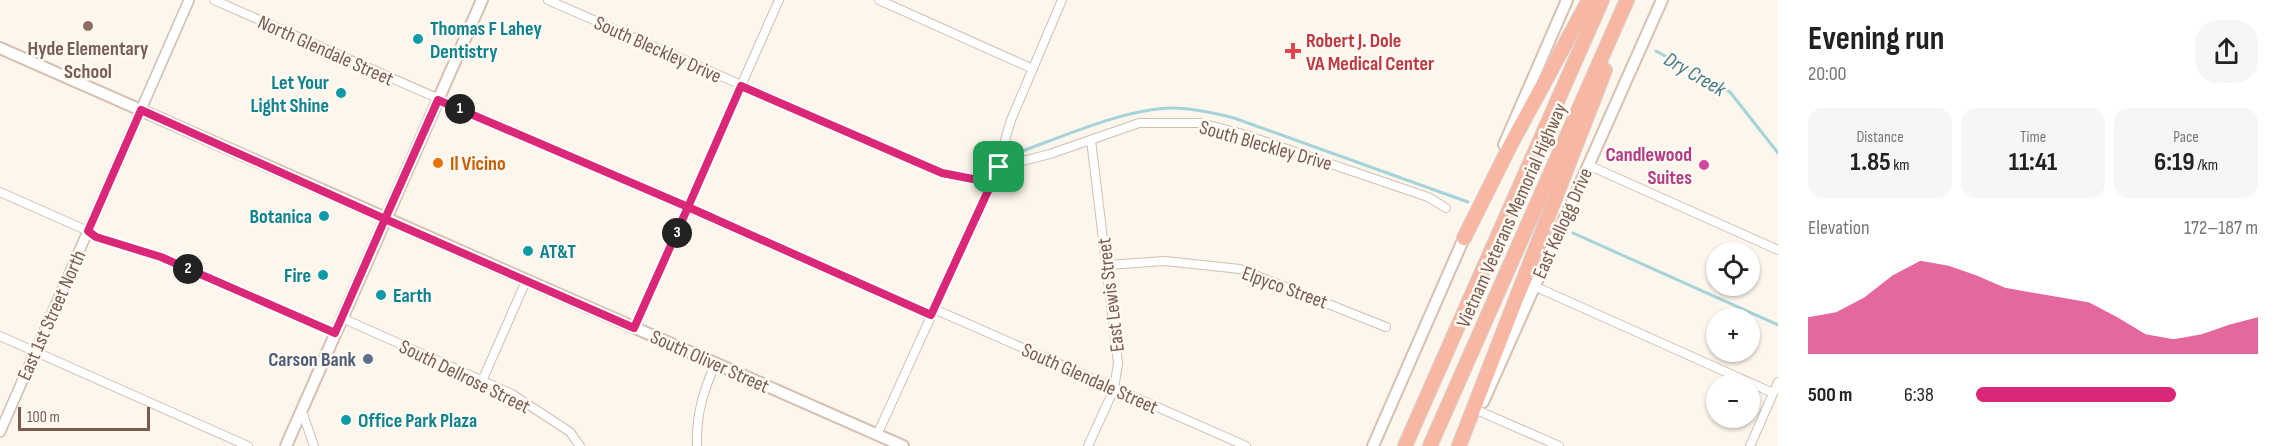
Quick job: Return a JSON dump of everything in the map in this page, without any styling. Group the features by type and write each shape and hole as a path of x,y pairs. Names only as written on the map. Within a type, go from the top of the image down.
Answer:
{"highway":[{"path":"1464,238 1512,142 1589,0"},
{"name":"Vietnam Veterans Memorial Highway","path":"1405,446 1602,0"},
{"name":"Vietnam Veterans Memorial Highway","path":"1430,446 1627,0"},
{"path":"1461,446 1633,0"}],"main road":[{"path":"286,446 482,0"},
{"path":"1373,446 1567,0"},
{"name":"East Kellogg Drive","path":"1461,446 1479,411 1662,0"},
{"name":"South Oliver Street","path":"0,48 903,446"}],"street":[{"name":"East 1st Street North","path":"0,432 189,0"},
{"name":"North Glendale Street","path":"214,0 438,100"},
{"name":"South Bleckley Drive","path":"548,0 942,173 978,180 999,167 1091,140 1139,123 1202,123 1243,134 1428,197 1446,208"},
{"path":"634,328 779,0"},
{"path":"879,0 1033,69"},
{"path":"878,435 999,167 1011,120 1062,0"},
{"name":"South Glendale Street","path":"438,100 1246,446"},
{"name":"East Lewis Street","path":"1089,446 1114,389 1119,363 1091,140"},
{"path":"1588,165 1778,250"},
{"path":"0,192 88,231 96,237 161,257 335,333"},
{"name":"Elpyco Street","path":"1107,265 1166,261 1240,269 1386,327"},
{"path":"482,381 526,281"},
{"path":"1534,286 1773,393"},
{"name":"South Dellrose Street","path":"342,318 512,394 570,432 580,446"},
{"path":"0,336 248,446"},
{"path":"697,446 696,427 700,400 715,364"},
{"path":"1749,446 1778,382"},
{"path":"302,411 314,446"},
{"path":"1479,411 1559,446"}],"waterway":[{"name":"Dry Creek","path":"1656,51 1730,92 1778,153"},
{"path":"1011,155 1114,118 1156,109 1190,109 1234,118 1468,202"},
{"path":"1573,233 1778,325"}],"place":[{"name":"Hyde Elementary School","path":"88,26"},
{"name":"Thomas F Lahey Dentistry","path":"418,39"},
{"name":"Robert J. Dole VA Medical Center","path":"1293,51"},
{"name":"Let Your Light Shine","path":"341,93"},
{"name":"Il Vicino","path":"438,163"},
{"name":"Candlewood Suites","path":"1704,165"},
{"name":"Botanica","path":"324,216"},
{"name":"AT&T","path":"528,251"},
{"name":"Fire","path":"323,275"},
{"name":"Earth","path":"381,295"},
{"name":"Carson Bank","path":"368,359"},
{"name":"Office Park Plaza","path":"346,420"}],"route":[{"path":"999,167 931,315 688,207 634,328 385,219 335,333 161,257 96,237 88,231 141,110 385,219 438,100 688,207 741,86 942,173 978,180 999,167"}]}
